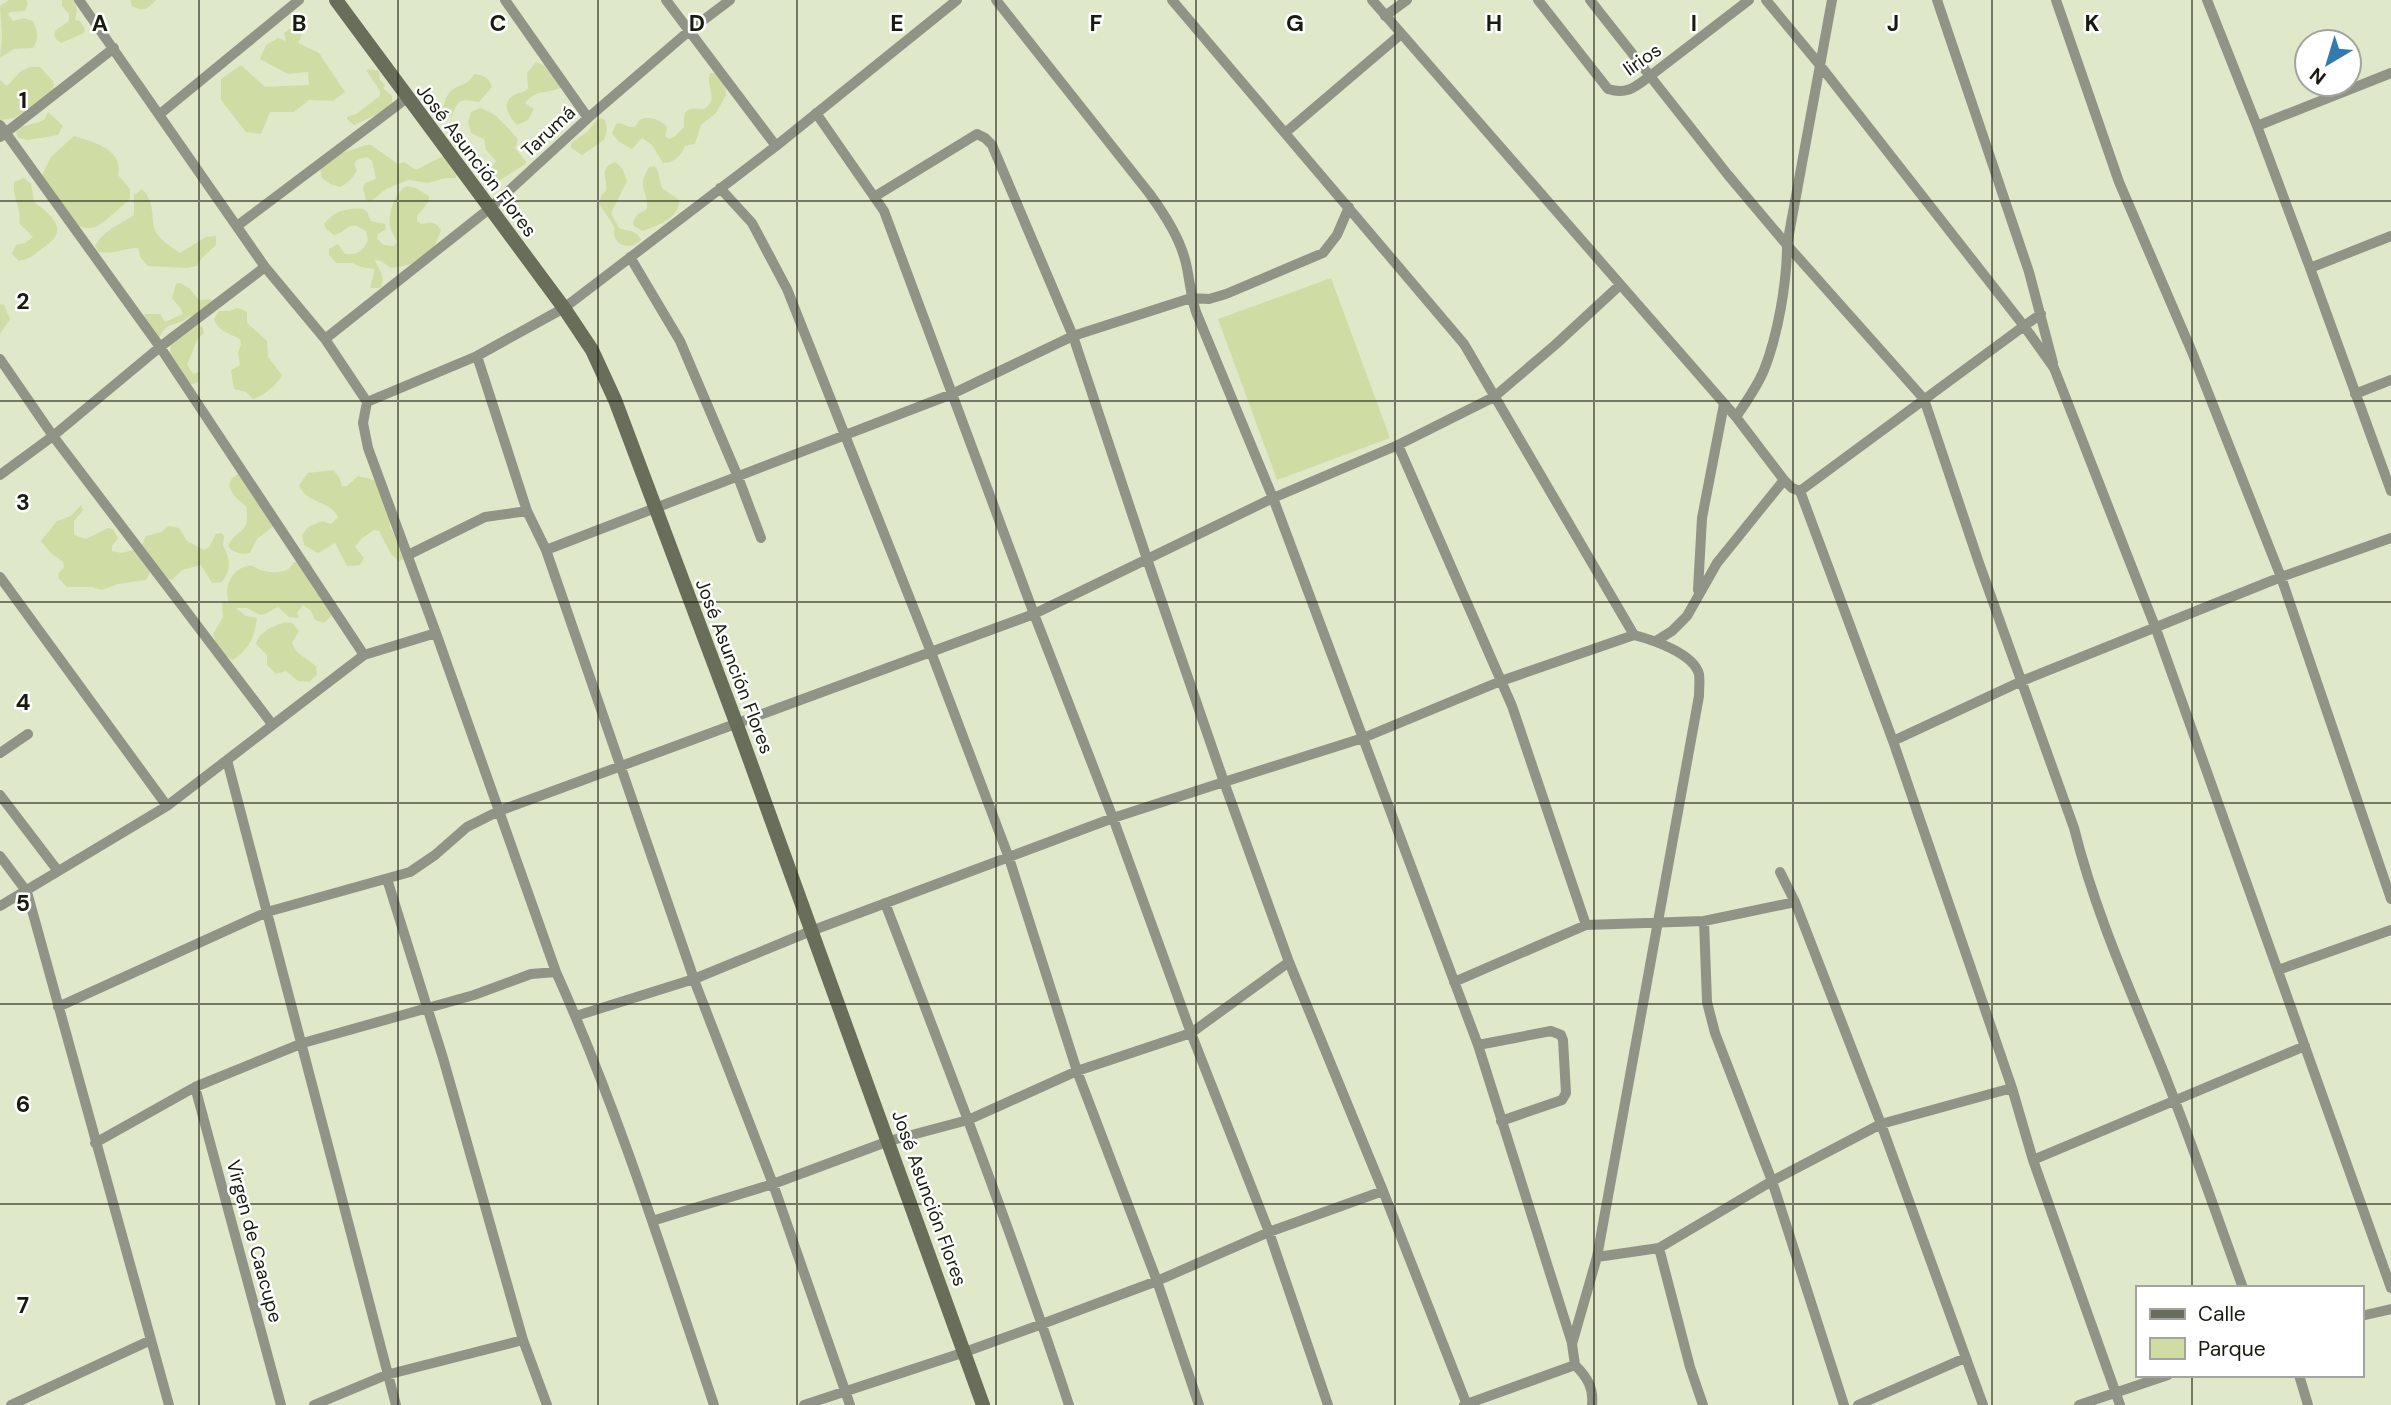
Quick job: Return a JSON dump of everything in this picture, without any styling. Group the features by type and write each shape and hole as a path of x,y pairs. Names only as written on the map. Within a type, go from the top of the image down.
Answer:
{"street":[{"path":"160,114 299,0"},
{"name":"José Asunción Flores","path":"336,0 564,308 592,350 615,400 737,725 983,1405"},
{"path":"505,0 588,118"},
{"path":"666,0 776,146"},
{"name":"Tarumá","path":"325,339 489,209 588,118 689,31 730,0"},
{"path":"367,402 477,356 564,308 776,146 957,0"},
{"path":"996,0 1166,216 1187,266 1191,298 1273,498 1478,1045 1572,1343 1575,1365 1593,1390 1592,1405"},
{"path":"1172,0 1464,344 1634,635"},
{"path":"1372,0 1736,417 1784,480 1800,491 1894,741 2034,1160 2120,1405"},
{"path":"1385,16 1407,0"},
{"name":"lirios","path":"1538,0 1608,89 1621,93 1650,76 1749,0"},
{"path":"1590,0 1787,245 1924,399 1979,563 2074,828 2082,866 2093,897 2174,1102 2242,1286"},
{"path":"1766,0 1819,64 2054,368"},
{"path":"1736,417 1760,380 1769,355 1785,285 1787,245 1832,0"},
{"path":"1937,0 2029,272 2054,368 2156,629 2391,1288"},
{"path":"2056,0 2119,182 2192,352 2281,577 2391,899"},
{"path":"2207,0 2257,126 2391,491"},
{"path":"84,2 265,267 325,339 367,402 363,423 368,448 556,972 576,1016 652,1221 714,1405"},
{"path":"1285,132 1400,35"},
{"path":"114,48 2,132 160,347 364,655"},
{"path":"2257,126 2391,73"},
{"path":"237,226 407,98"},
{"path":"816,113 884,211 1113,818 1191,1033 1269,1232 1328,1405"},
{"path":"874,197 977,134 992,145 1073,335 1147,559 1289,962 1383,1191 1466,1405 1575,1365"},
{"path":"720,188 752,223 787,289 931,652 1009,858 1077,1071 1157,1281 1199,1405"},
{"path":"546,550 952,394 1073,335 1191,298 1209,299 1323,253 1332,244 1349,207"},
{"path":"2310,268 2391,236"},
{"path":"630,257 680,341 761,538"},
{"path":"0,475 265,267"},
{"path":"58,1007 267,912 410,872 435,855 467,827 499,811 1034,614 1273,498 1398,445 1494,397 1620,285"},
{"path":"1800,491 2041,314"},
{"path":"477,356 527,511 546,550 694,979 773,1184 850,1405"},
{"path":"0,359 53,436 272,724"},
{"path":"2355,394 2391,380"},
{"path":"1698,594 1702,518 1724,404"},
{"path":"1398,445 1512,706 1586,925"},
{"path":"1656,641 1672,631 1686,615 1717,563 1784,480"},
{"path":"408,555 485,517 527,511"},
{"path":"1894,741 2022,681 2281,577 2391,538"},
{"path":"0,577 167,806"},
{"path":"0,906 167,806 364,655 436,632"},
{"path":"576,1016 694,979 811,931 1113,818 1363,738 1501,681 1634,635 1656,641 1691,661 1700,676 1699,696 1598,1257 1572,1343"},
{"path":"0,753 28,734"},
{"path":"228,761 303,1043 386,1375 396,1405"},
{"path":"0,794 58,871"},
{"path":"0,856 27,891 169,1405"},
{"path":"1780,872 1795,902 1881,1124 1983,1405"},
{"path":"387,879 443,1058 523,1340 547,1405"},
{"path":"1454,982 1586,925 1704,921 1795,902"},
{"path":"885,903 968,1120 1069,1405"},
{"path":"1704,921 1707,1002 1715,1032 1772,1181 1844,1405"},
{"path":"2278,970 2391,930"},
{"path":"652,1221 773,1184 889,1141 968,1120 1077,1071 1191,1033 1289,962"},
{"path":"95,1143 195,1087 303,1043 428,1009 531,974 556,972"},
{"path":"1478,1045 1551,1031 1561,1035 1563,1040 1566,1093 1563,1100 1501,1121"},
{"path":"2034,1160 2305,1046"},
{"name":"Virgen de Caacupe","path":"195,1087 281,1405"},
{"path":"1598,1257 1659,1248 1772,1181 1881,1124 2012,1088"},
{"path":"804,1405 1042,1324 1157,1281 1269,1232 1383,1191"},
{"path":"1659,1248 1686,1356 1703,1405"},
{"path":"2363,1316 2391,1309"},
{"path":"10,1405 151,1340"},
{"path":"314,1405 386,1375 523,1340"},
{"path":"1858,1405 1965,1358"},
{"path":"2079,1405 2163,1377"},
{"path":"2300,1377 2308,1405"}],"green space":[{"path":"9,0 26,0 28,3 25,11 8,14 13,21 24,18 33,21 37,38 33,48 14,49 0,58 0,6"},
{"path":"62,0 74,0 77,11 75,20 80,21 85,29 84,33 61,43 54,34 69,21 69,14 62,6"},
{"path":"130,0 156,0 143,9 132,6"},
{"path":"298,23 304,30 298,43 319,53 345,92 333,101 309,100 294,112 270,112 261,134 246,132 221,100 221,79 241,65 265,87 309,85 308,72 288,74 260,59 266,45 278,38 286,41 284,33"},
{"path":"536,62 544,65 562,87 529,98 525,103 534,109 528,120 517,125 507,108 508,100 528,89 527,73"},
{"path":"40,67 53,81 54,91 14,118 0,120 0,80 7,86 21,71"},
{"path":"366,70 379,71 380,80 385,85 383,88 392,96 392,104 354,125 347,117 356,114 380,96 380,91"},
{"path":"710,73 715,73 725,85 726,95 716,113 701,125 695,144 685,146 674,160 663,163 652,145 642,138 632,149 618,141 612,133 616,124 633,127 640,120 651,118 667,127 665,136 669,139 674,137 684,127 687,110 704,109 709,105 712,97"},
{"path":"474,74 486,78 492,87 479,102 459,102 452,116 448,116 443,109 447,96"},
{"path":"480,108 497,117 518,139 515,148 527,163 494,184 485,179 496,161 486,150 484,139 471,133 468,122 471,112"},
{"path":"48,112 63,126 58,135 28,140 18,138 15,129 45,119"},
{"path":"601,118 605,120 607,130 604,140 582,155 571,148 571,143"},
{"path":"74,136 98,144 112,153 119,166 118,175 130,189 130,199 99,225 89,228 80,227 64,213 42,175 51,157"},
{"path":"371,145 398,164 404,162 416,170 445,155 458,169 456,178 428,183 408,180 386,189 371,201 366,200 363,188 365,183 376,179 372,161 367,157 357,160 354,164 357,170 350,180 340,187 322,178 320,168 342,153"},
{"path":"615,162 622,168 627,181 611,213 619,228 634,232 641,240 629,246 615,239 614,227 599,203 606,191 605,170"},
{"path":"654,166 662,188 679,200 678,206 672,216 642,231 634,226 633,222 638,214 647,209 643,180 649,167"},
{"path":"24,178 31,184 34,202 55,222 57,233 54,239 34,255 19,261 12,254 16,245 33,237 19,223 14,193 14,182"},
{"path":"407,186 429,196 429,201 417,216 417,221 421,224 435,224 441,230 429,253 417,262 391,268 375,260 383,281 380,288 370,288 375,269 352,263 336,263 329,255 329,249 338,244 345,254 359,252 368,240 366,231 355,225 334,235 324,224 342,211 363,209 371,221 385,224 386,229 378,234 377,239 384,245 394,246 397,242 390,226 391,209 399,193"},
{"path":"142,189 150,201 155,230 166,243 180,253 206,237 216,236 216,245 197,266 148,266 141,258 138,248 99,252 95,246 103,236 134,215 134,195"},
{"path":"1331,278 1390,438 1277,480 1218,319"},
{"path":"180,283 189,288 199,300 214,301 204,315 190,316 168,326 158,340 143,319 145,314 160,314 165,322 183,314 172,298 176,284"},
{"path":"0,304 4,305 10,319 0,334"},
{"path":"238,308 247,312 247,323 267,341 268,357 282,375 269,390 253,399 246,392 234,389 231,370 240,365 240,339 221,329 214,319 219,311"},
{"path":"199,325 204,333 197,340 187,364 193,374 199,372 200,378 197,383 186,385 170,357 171,342"},
{"path":"333,470 342,486 347,486 358,476 378,481 389,514 390,528 399,540 404,559 399,561 391,554 379,531 374,530 355,547 364,558 360,565 347,566 335,543 318,553 304,545 302,535 308,527 322,521 331,524 338,517 330,508 307,496 299,485 308,473"},
{"path":"240,473 275,525 257,539 247,554 235,552 228,546 247,522 246,506 233,494 230,485 230,481"},
{"path":"81,505 83,510 74,521 74,535 86,539 108,528 113,529 118,538 112,551 122,553 133,550 141,555 151,571 146,580 118,584 102,590 92,587 67,587 59,579 58,574 64,567 63,562 41,541 57,521 71,516"},
{"path":"169,526 179,528 187,541 204,550 209,547 216,534 221,533 224,536 223,545 229,564 222,582 212,583 201,565 182,570 172,580 167,579 142,545 146,536 161,532"},
{"path":"309,561 313,569 313,589 323,598 331,616 324,623 315,620 311,611 303,605 297,613 299,618 289,617 278,607 260,615 247,608 236,608 246,616 257,618 256,625 250,643 242,653 232,660 225,655 213,634 223,617 222,602 229,602 227,591 233,575 248,566 280,572 289,569 294,562"},
{"path":"286,622 292,623 299,631 292,643 297,652 316,666 317,675 309,682 298,681 286,671 276,674 267,665 267,655 256,644 264,632"}]}
